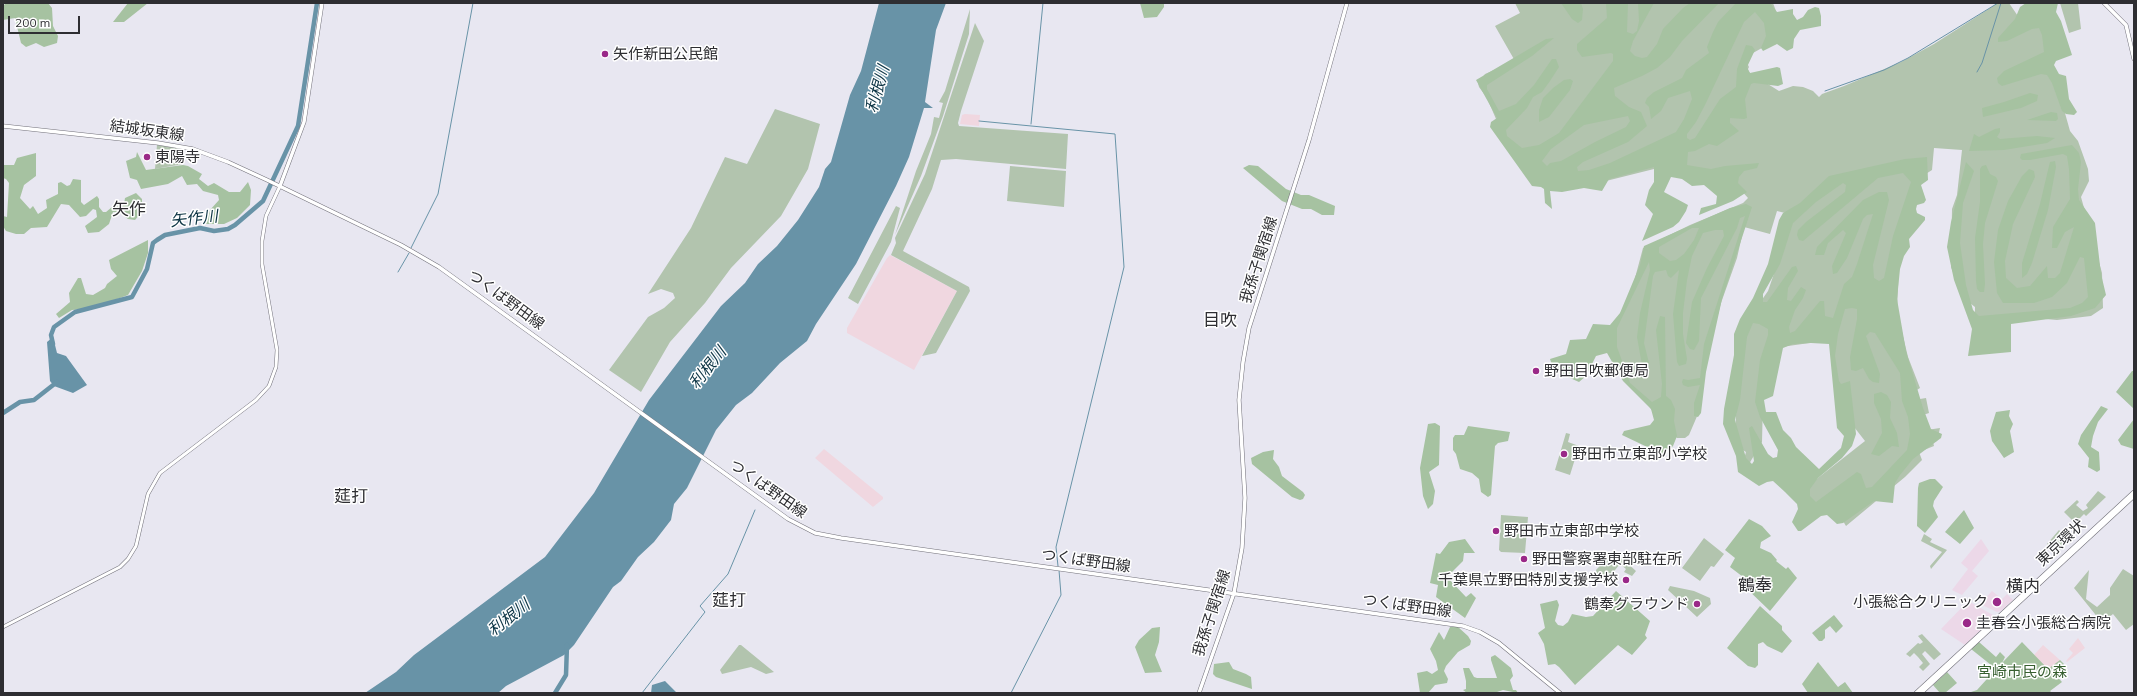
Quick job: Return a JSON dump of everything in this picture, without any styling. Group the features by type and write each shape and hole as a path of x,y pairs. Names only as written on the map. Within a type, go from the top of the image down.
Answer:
{"main road":[{"path":"3,627 120,567 136,546 148,494 160,474 256,400 268,386 276,366 276,350 262,269 262,241 266,216 304,122 322,3"},
{"name":"我孫子関宿線","path":"1199,693 1234,593 1244,529 1245,492 1239,408 1246,344 1258,299 1308,146 1347,3"},
{"path":"2104,3 2126,25 2134,59"},
{"name":"結城坂東線","path":"3,126 183,147 216,157 278,185"},
{"name":"つくば野田線","path":"278,185 430,261 793,522 822,535 1234,593 1469,628 1499,643 1560,693"},
{"name":"東京環状","path":"1916,693 2134,492"},
{"name":"東京環状","path":"1920,693 2134,496"}],"shaded area":[{"path":"962,115 980,115 979,126 960,124"},
{"path":"890,255 957,291 914,370 847,333 847,328"},
{"path":"824,449 883,497 883,499 873,507 815,458"},
{"name":"圭春会小張総合病院","path":"1981,539 1989,551 1972,571 1978,576 1962,595 1952,590 1968,569 1961,563"},
{"name":"小張総合クリニック","path":"1992,591 2002,599 2007,594 2013,600 2001,611 1997,612 1980,604"},
{"name":"圭春会小張総合病院","path":"1968,601 1993,615 1994,618 1965,645 1941,629"},
{"path":"2078,638 2085,648 2067,662 2066,661 2073,653 2069,649"},
{"path":"2043,645 2060,660 2048,670 2034,655"}],"green space":[{"path":"6,3 48,3 52,8 53,26 58,36 57,43 44,47 36,43 26,47 21,43 15,18 3,20 3,6"},
{"path":"128,3 148,3 124,22 113,22"},
{"path":"1140,3 1164,3 1164,7 1157,17 1144,18"},
{"path":"1515,3 1773,3 1785,35 1753,53 1747,63 1749,67 1747,71 1779,91 1793,86 1803,87 1813,91 1819,97 1822,94 1901,62 1934,44 1998,3 2009,3 2026,28 2046,25 2056,81 2070,131 2078,141 2088,169 2089,181 2081,197 2102,273 2103,308 2091,316 2057,320 2022,317 1992,324 1975,316 1975,307 1966,300 1959,288 1951,267 1952,209 1957,195 1962,150 1934,148 1932,170 1918,179 1900,239 1897,311 1908,357 1920,388 1915,391 1920,399 1926,398 1929,413 1923,415 1927,430 1940,428 1937,441 1933,442 1934,446 1919,452 1922,460 1905,477 1846,526 1831,501 1806,510 1795,496 1865,441 1840,409 1831,340 1781,347 1763,400 1762,442 1749,464 1742,466 1746,452 1737,446 1735,440 1737,391 1747,332 1752,314 1768,291 1787,236 1785,213 1777,211 1770,234 1744,227 1737,258 1721,303 1710,345 1698,414 1689,435 1685,438 1677,438 1665,429 1644,399 1629,386 1621,371 1613,327 1631,293 1643,248 1690,225 1743,203 1748,198 1740,189 1654,169 1590,185 1550,182 1505,140 1487,98 1479,87 1478,83 1485,74 1515,61 1495,26 1520,13"},
{"path":"1561,3 1581,3 1583,9 1582,20 1578,23 1572,19"},
{"path":"1606,3 1628,3 1627,32 1633,34 1637,31 1639,21 1638,3 1654,3 1633,41 1630,51 1635,56 1642,58 1647,57 1657,44 1663,29 1683,8 1690,3 1719,3 1682,41 1670,57 1657,68 1614,88 1615,96 1629,107 1641,112 1647,126 1628,142 1583,162 1577,167 1578,171 1589,170 1610,163 1676,132 1684,119 1692,99 1690,91 1668,98 1661,111 1651,119 1649,107 1645,103 1647,98 1654,92 1682,78 1686,70 1709,53 1707,47 1718,22 1736,3 1770,3 1777,12 1793,9 1793,14 1797,20 1803,17 1808,10 1815,7 1819,8 1821,16 1821,26 1800,30 1794,39 1793,48 1787,51 1777,44 1763,51 1761,48 1766,36 1764,23 1755,12 1744,22 1705,105 1696,122 1687,134 1687,138 1690,140 1695,138 1720,99 1736,87 1737,69 1746,45 1752,46 1755,50 1747,67 1750,73 1777,67 1780,68 1783,84 1778,86 1754,83 1751,84 1745,99 1747,118 1730,118 1730,123 1739,131 1717,146 1709,144 1695,151 1688,152 1687,165 1711,169 1725,166 1759,163 1757,168 1744,171 1739,177 1738,183 1747,192 1733,201 1699,215 1701,208 1716,204 1717,196 1704,185 1692,186 1682,179 1671,177 1664,192 1688,205 1686,211 1679,222 1673,227 1642,241 1653,214 1645,205 1649,190 1654,182 1654,167 1609,179 1602,191 1584,188 1562,192 1550,191 1552,209 1545,203 1544,189 1541,187 1532,186 1490,127 1491,122 1497,118 1476,80 1546,39 1554,38 1532,56 1487,85 1487,89 1499,111 1516,104 1534,85 1552,59 1556,59 1559,67 1550,81 1542,92 1533,97 1527,108 1506,130 1507,136 1522,148 1539,145 1559,133 1613,61 1613,54 1611,53 1582,57 1577,50 1577,44 1607,18","holes":["1628,116 1630,121 1626,127 1561,161 1550,163 1547,166 1542,161 1551,149 1584,125"]},
{"path":"2026,3 2058,3 2056,12 2061,21 2072,55 2056,61 2054,65 2059,74 2066,76 2069,99 2077,112 2074,115 2066,114 2062,111 2052,83 2047,75 2041,74 2002,86 1998,83 1997,78 2004,71 2044,52 2042,35 2039,28 2032,29 2007,41 1998,42 1998,38 2015,19 2020,7"},
{"path":"2060,3 2078,3 2081,29 2069,33"},
{"path":"970,9 969,34 943,116 921,176 895,235 916,171 931,134 934,117 939,118 943,103 939,102 945,91"},
{"path":"975,23 984,41 961,111 958,123 959,126 1068,134 1066,169 956,159 941,160 932,189 903,251 969,287 970,291 936,353 922,356 957,291 891,255 896,243 895,238 925,174"},
{"path":"1570,79 1573,81 1570,90 1549,117 1539,122 1539,110 1543,98 1564,80"},
{"path":"2030,93 2038,95 2037,101 2021,108 1983,117 1982,108"},
{"path":"775,109 820,124 808,169 781,216 731,268 705,303 670,342 641,392 609,370 648,317 664,308 675,298 673,293 661,289 648,294 691,228 725,157 747,164"},
{"path":"2051,112 2057,113 2058,119 2056,121 2027,120"},
{"path":"2000,128 2000,132 1997,137 2000,139 2037,136 2055,138 2047,143 2004,150 1969,151 1974,134 1979,137"},
{"path":"157,145 178,148 177,162 183,162 183,164 155,169"},
{"path":"2072,145 2079,153 2081,162 2078,189 2079,200 2095,223 2101,274 2106,295 2095,308 2071,316 2011,324 2011,352 1968,356 1972,329 1954,280 1947,247 1951,222 1966,162 1974,171 1963,203 1960,243 1966,285 1973,310 1979,316 2070,308 2082,303 2088,297 2084,258 2080,257 2067,283 2052,297 2034,303 2003,303 1997,293 1994,262 1998,230 2008,201 2022,176 2029,169 2034,171 2035,177 2013,224 2005,261 2006,278 2017,288 2030,286 2047,266 2048,278 2055,278 2060,273 2074,227 2065,232 2057,248 2052,248 2053,227 2070,199 2067,156 2063,154 2030,160 2022,160 2020,158 2021,154"},
{"path":"137,152 146,170 183,165 188,166 202,174 199,179 208,186 214,183 229,192 240,192 248,182 251,190 250,205 237,218 224,224 206,224 210,210 219,200 218,195 203,191 197,184 187,185 182,176 168,184 141,189 137,180 130,178 126,161 136,157"},
{"path":"36,153 36,176 24,185 20,198 30,209 33,206 38,214 47,208 46,200 58,194 58,183 61,182 67,186 70,185 73,179 81,180 81,202 84,205 97,196 99,199 99,207 103,212 106,212 112,207 124,204 125,198 136,193 142,199 142,212 135,220 128,219 120,213 113,212 109,224 99,232 88,233 85,226 97,217 96,210 93,209 86,216 80,217 69,205 61,204 47,227 31,228 24,234 16,234 6,231 3,226 3,216 7,217 9,183 3,178 3,165 14,165 17,158"},
{"path":"1927,157 1928,180 1921,185 1926,200 1924,203 1917,205 1916,209 1917,213 1925,217 1925,220 1909,239 1910,247 1904,256 1900,269 1897,299 1906,351 1923,408 1931,429 1942,434 1941,438 1913,459 1900,475 1895,483 1893,503 1874,501 1843,523 1837,524 1827,515 1821,516 1801,531 1798,531 1792,522 1798,509 1797,504 1785,492 1773,481 1759,486 1738,472 1736,456 1723,424 1724,409 1734,355 1734,334 1740,319 1753,298 1768,264 1779,220 1783,213 1800,203 1829,176 1905,159","holes":["1903,173 1911,182 1893,236 1884,278 1879,281 1874,278 1873,265 1889,200 1887,192 1879,192 1863,200 1817,247 1815,255 1824,255 1828,243 1843,230 1846,233 1832,266 1833,274 1837,273 1847,258 1863,219 1867,215 1873,214 1857,264 1852,277 1844,284 1833,318 1825,316 1824,301 1820,301 1795,331 1790,333 1789,327 1795,310 1803,298 1806,290 1801,287 1791,301 1787,300 1788,288 1798,271 1796,266 1792,267 1767,302 1763,302 1763,294 1780,264 1793,223 1816,202 1843,183 1846,185 1845,192 1798,230 1797,235 1799,240 1803,241 1878,178","1845,309 1857,309 1857,319 1850,357 1851,370 1856,371 1863,368 1869,379 1873,382 1879,383 1880,374 1866,336 1870,332 1875,333 1900,373 1902,401 1908,417 1910,434 1907,450 1872,487 1866,488 1861,474 1857,472 1816,502 1810,496 1810,489 1818,478 1842,458 1852,446 1856,434 1850,381 1841,384 1839,381 1835,356 1838,334","1753,323 1759,324 1768,329 1768,335 1760,360 1755,402 1760,417 1778,450 1777,457 1773,458 1768,454 1752,426 1749,428 1754,461 1752,464 1746,458 1735,420 1740,400 1747,337","1793,344 1829,344 1837,428 1844,436 1841,448 1819,469 1796,447 1791,438 1783,430 1776,412 1766,412 1764,400 1773,396 1783,348"]},
{"path":"2055,161 2056,167 2048,210 2032,263 2027,274 2022,278 2022,263 2040,204 2050,162"},
{"path":"1249,165 1258,166 1286,189 1301,195 1309,195 1335,206 1334,215 1322,215 1311,209 1302,209 1282,201 1243,168"},
{"path":"1986,165 1990,174 1996,177 1998,181 1985,223 1983,244 1985,284 1984,292 1980,292 1977,289 1976,281 1975,238 1980,202 1980,169 1982,166"},
{"path":"1010,166 1066,171 1064,207 1007,201"},
{"path":"1746,204 1752,207 1722,299 1706,372 1701,413 1698,417 1694,416 1694,403 1700,385 1688,387 1683,385 1682,382 1683,379 1688,380 1700,378 1704,344 1745,216 1740,218 1737,228 1701,298 1699,341 1694,350 1690,349 1686,343 1692,302 1707,268 1724,236 1723,230 1703,233 1692,256 1683,313 1683,334 1687,359 1686,364 1679,366 1677,362 1673,314 1679,270 1671,278 1668,276 1666,270 1655,272 1653,276 1644,343 1649,363 1642,365 1637,337 1640,313 1650,270 1649,262 1617,328 1617,347 1630,383 1652,402 1661,397 1662,384 1656,330 1660,316 1665,317 1666,396 1671,400 1675,409 1674,421 1677,436 1673,446 1664,455 1622,435 1624,431 1650,425 1654,420 1651,409 1623,381 1607,353 1596,356 1586,376 1579,382 1554,371 1550,359 1566,354 1570,340 1586,339 1593,324 1610,325 1620,313 1640,265 1644,246 1730,208","holes":["1692,228 1699,228 1694,240 1684,254 1676,260 1670,261 1659,253 1659,247"]},
{"path":"896,206 900,208 891,242 858,304 848,298"},
{"path":"148,240 148,253 142,271 128,295 93,308 72,310 59,318 56,314 70,302 69,293 78,278 81,278 86,294 93,295 105,288 107,284 117,276 111,269 109,260"},
{"path":"2132,371 2134,371 2134,409 2116,392"},
{"path":"1881,392 1887,395 1891,402 1890,418 1897,433 1899,447 1892,446 1879,456 1871,454 1882,433 1881,419 1874,403 1874,394"},
{"path":"2101,406 2108,409 2098,422 2091,447 2099,452 2100,470 2097,472 2088,467 2089,458 2078,444 2081,435"},
{"path":"2010,410 2009,416 2013,424 2010,431 2014,452 2004,458 1992,441 1990,431 1996,412"},
{"path":"2134,419 2134,449 2121,445 2118,440"},
{"path":"1435,423 1440,426 1439,465 1429,472 1435,491 1433,504 1428,509 1423,496 1420,468 1428,424"},
{"path":"1468,426 1510,432 1508,441 1498,443 1495,446 1491,495 1488,497 1481,492 1479,479 1472,473 1460,469 1456,454 1453,450 1453,438 1455,435 1464,435"},
{"path":"1566,433 1570,434 1568,442 1579,446 1570,475 1555,470"},
{"path":"1274,450 1273,459 1279,467 1282,476 1303,492 1305,495 1303,499 1300,500 1292,497 1252,464 1251,458 1263,452"},
{"path":"1930,479 1935,479 1943,487 1934,501 1933,506 1938,517 1925,533 1917,526 1918,488 1919,483"},
{"path":"2098,491 2106,497 2086,516 2084,514 2075,523 2064,512 2077,500 2079,502 2076,505 2083,511 2088,508 2086,505"},
{"path":"1964,510 1974,528 1960,544 1945,532"},
{"path":"1501,515 1528,517 1525,553 1501,552 1499,550"},
{"path":"1749,519 1762,526 1771,536 1761,542 1760,548 1771,553 1777,560 1776,561 1786,569 1788,567 1797,578 1770,611 1744,586 1747,580 1730,567 1735,558 1725,550"},
{"path":"2059,530 2069,540 2057,553 2047,544"},
{"path":"1924,534 1932,539 1930,542 1947,550 1931,569 1930,566 1942,552 1921,541"},
{"path":"1704,538 1724,554 1714,567 1711,566 1700,581 1682,568"},
{"path":"1465,539 1475,553 1464,553 1463,561 1447,577 1466,597 1471,593 1476,598 1465,618 1436,597 1438,585 1430,583 1436,553 1440,554 1449,542"},
{"path":"1615,552 1636,571 1632,576 1624,572 1626,569 1620,564 1606,581 1597,574 1596,570 1612,553"},
{"path":"2123,569 2134,576 2134,624 2126,630 2113,614 2108,618 2104,615 2099,619 2074,588 2089,570 2086,599 2097,607 2110,595 2110,588"},
{"name":"鶴奉グラウンド","path":"1670,586 1694,591 1710,598 1711,604 1697,617 1668,590"},
{"path":"1616,591 1650,621 1645,635 1647,638 1632,655 1618,645 1575,685 1555,664 1548,665 1544,644 1538,633 1545,628 1540,604 1557,600 1559,605 1555,621 1558,625 1563,626 1568,622 1572,614 1586,617 1593,616"},
{"path":"1760,606 1782,626 1782,630 1792,641 1782,653 1767,646 1763,642 1758,644 1758,665 1755,668 1748,666 1727,648"},
{"path":"1834,615 1843,626 1836,633 1830,626 1825,630 1825,638 1822,641 1819,641 1812,633"},
{"path":"1160,627 1159,642 1155,655 1162,672 1145,673 1135,647 1139,640 1152,628"},
{"path":"1450,627 1458,627 1468,636 1471,641 1470,645 1458,652 1446,666 1444,671 1448,679 1447,683 1435,685 1428,693 1420,693 1417,673 1427,671 1432,674 1438,670 1436,661 1430,649 1439,632 1444,640"},
{"path":"1922,634 1941,654 1934,660 1925,651 1922,654 1930,664 1923,671 1919,667 1923,663 1914,653 1910,657 1906,654 1918,643 1920,644 1923,642 1918,636"},
{"name":"宮崎市民の森","path":"1979,642 1996,657 2000,652 2005,657 2002,663 2022,642 2048,669 2060,660 2064,664 2060,669 2057,666 2052,671 2062,682 2050,691 2052,693 1968,693 1977,690 1996,669 1971,649"},
{"path":"739,645 741,645 774,672 766,674 751,667 722,674 720,670"},
{"path":"1495,655 1511,668 1513,676 1510,680 1513,690 1516,690 1518,693 1503,690 1494,693 1467,693 1463,690 1466,689 1466,681 1463,668 1469,668 1474,677 1477,678 1497,678 1491,660 1491,657"},
{"path":"1229,662 1233,669 1251,677 1252,689 1216,677 1213,674 1214,664"},
{"path":"1818,662 1838,687 1845,682 1853,693 1808,693 1802,684"},
{"path":"1947,672 1957,683 1945,693 1940,693 1933,685"}],"water":[{"name":"利根川","path":"879,3 946,3 936,30 925,102 933,108 924,108 909,157 896,186 856,264 816,324 807,341 780,363 752,393 736,405 716,430 687,488 674,504 671,520 654,542 638,557 621,581 613,587 574,645 564,655 506,686 498,693 365,693 396,672 414,655 545,557 594,493 649,400 721,306 745,283 758,264 777,246 798,220 819,187 825,169 831,162 850,95 861,71"},
{"path":"53,337 57,353 66,356 87,385 73,393 54,386 50,381 47,342"},
{"path":"665,681 677,693 651,693 652,685"}],"waterway":[{"name":"矢作川","path":"53,344 51,335 54,327 75,312 132,297 147,269 153,243 157,240 165,235 200,228 214,231 228,229 235,225 263,201 298,126 317,3"},
{"path":"411,248 438,194 473,3"},
{"path":"1031,124 1043,3"},
{"path":"1825,91 1884,70 1908,58 1998,3"},
{"path":"1977,72 1982,63 2001,3"},
{"path":"979,121 1115,134 1124,267 1056,547 1058,566"},
{"path":"398,272 409,253"},
{"name":"矢作川","path":"3,413 20,402 34,400 57,382"},
{"path":"642,693 705,612 700,606 728,574 755,510"},
{"path":"1011,693 1061,595 1059,570"},
{"path":"555,693 566,675 567,645"}],"place":[{"name":"矢作新田公民館","path":"605,54"},
{"name":"東陽寺","path":"147,157"},
{"name":"野田目吹郵便局","path":"1536,371"},
{"name":"野田市立東部小学校","path":"1564,454"},
{"name":"野田市立東部中学校","path":"1496,531"},
{"name":"野田警察署東部駐在所","path":"1524,559"},
{"name":"千葉県立野田特別支援学校","path":"1626,580"},
{"name":"小張総合クリニック","path":"1997,602"},
{"name":"鶴奉グラウンド","path":"1697,604"},
{"name":"圭春会小張総合病院","path":"1967,623"}],"district":[{"name":"矢作","path":"129,210"},
{"name":"目吹","path":"1220,321"},
{"name":"莚打","path":"351,497"},
{"name":"鶴奉","path":"1755,586"},
{"name":"横内","path":"2023,587"},
{"name":"莚打","path":"729,601"}]}
